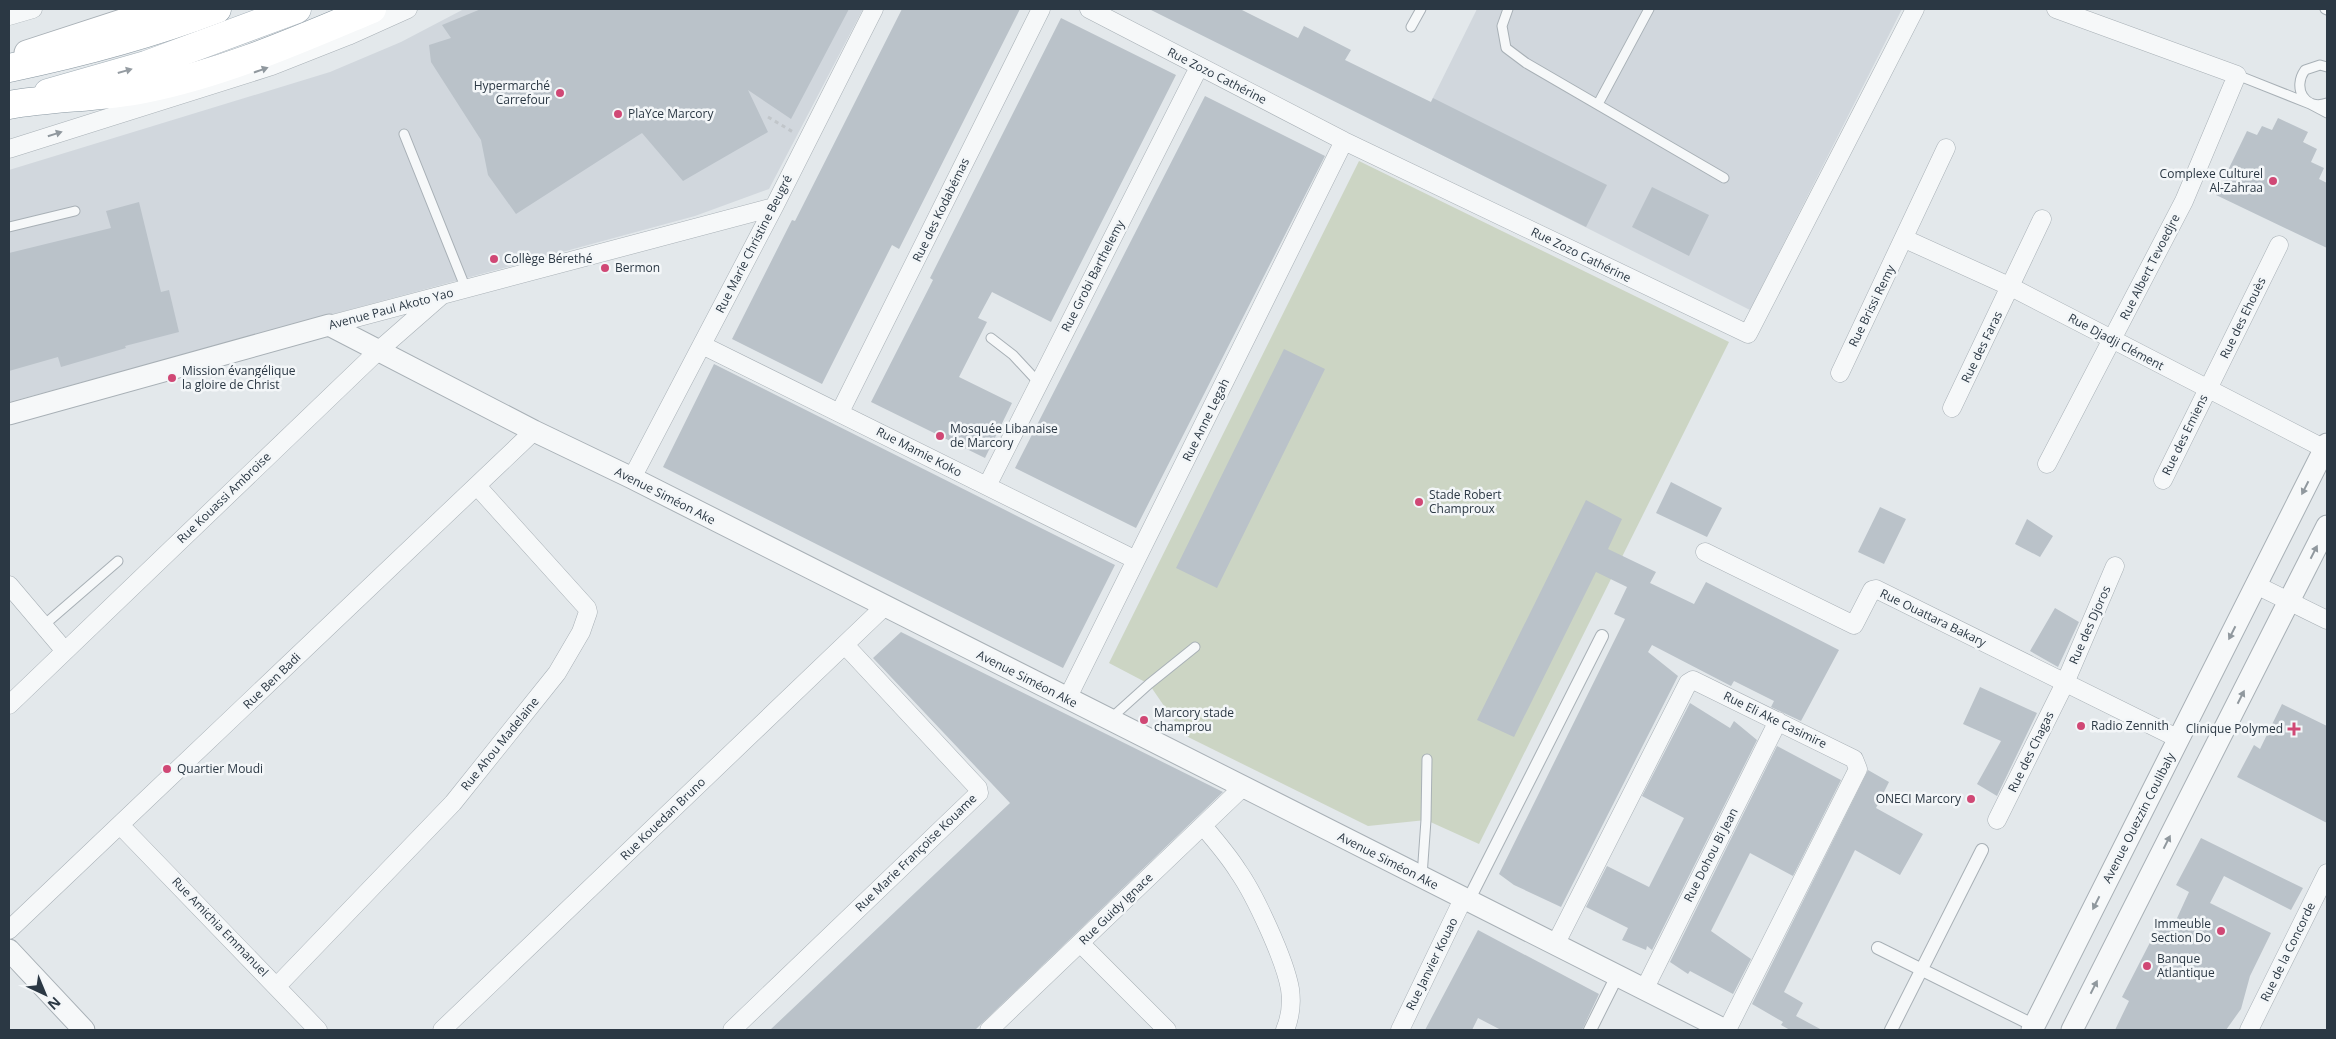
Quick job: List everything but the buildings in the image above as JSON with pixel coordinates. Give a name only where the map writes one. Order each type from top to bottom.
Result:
[{"type":"main road","points":[[9,59],[119,16],[162,9]]},
{"type":"main road","points":[[9,68],[88,52],[178,24],[217,9]]},
{"type":"main road","points":[[10,104],[146,65],[297,9]]},
{"type":"main road","points":[[10,104],[143,89],[200,76],[284,46],[372,9]]},
{"type":"street","points":[[9,16],[33,9]]},
{"type":"street","points":[[9,149],[230,81],[348,36],[408,9]]},
{"type":"street","name":"Rue Marie Christine Beugré","points":[[632,478],[774,207],[874,9]]},
{"type":"street","name":"Rue des Kodabémas","points":[[840,412],[1041,9]]},
{"type":"street","name":"Rue Zozo Cathérine","points":[[1088,9],[1344,141],[1748,334],[1915,9]]},
{"type":"street","points":[[2056,9],[2237,75]]},
{"type":"street","name":"Rue Grobi Barthelemy","points":[[987,486],[1199,67]]},
{"type":"street","name":"Rue Albert Tevoedjre","points":[[2047,464],[2184,200],[2237,75]]},
{"type":"street","points":[[200,76],[230,81]]},
{"type":"street","name":"Rue Anne Legah","points":[[1067,699],[1344,141]]},
{"type":"street","name":"Rue Brissi Remy","points":[[1840,373],[1905,239],[1946,148]]},
{"type":"street","name":"Avenue Paul Akoto Yao","points":[[9,414],[329,325],[774,207]]},
{"type":"street","name":"Rue des Faras","points":[[1952,408],[2011,287],[2042,218]]},
{"type":"street","name":"Rue Djadji Clément","points":[[1905,239],[2011,287],[2207,390],[2326,447]]},
{"type":"street","name":"Rue des Ehouès","points":[[2207,390],[2279,245]]},
{"type":"street","name":"Rue Kouassi Ambroise","points":[[9,705],[378,351],[442,295]]},
{"type":"street","name":"Avenue Siméon Ake","points":[[329,325],[534,431],[632,478],[1421,878],[1726,1030]]},
{"type":"street","name":"Rue Mamie Koko","points":[[702,345],[1136,560]]},
{"type":"street","name":"Rue des Emiens","points":[[2163,480],[2207,390]]},
{"type":"street","name":"Rue Ben Badi","points":[[9,930],[534,431]]},
{"type":"street","name":"Avenue Ouezzin Coulibaly","points":[[2034,1028],[2326,447]]},
{"type":"street","name":"Rue Ahou Madelaine","points":[[277,986],[454,803],[557,673],[581,632],[588,612],[586,608],[476,486]]},
{"type":"street","points":[[2072,1030],[2327,526]]},
{"type":"street","name":"Rue Ouattara Bakary","points":[[1705,552],[1854,625],[1872,590],[1876,589],[2179,739]]},
{"type":"street","name":"Rue des Djoros","points":[[2065,683],[2116,566]]},
{"type":"street","points":[[9,585],[65,651]]},
{"type":"street","points":[[2256,585],[2327,620]]},
{"type":"street","name":"Rue Kouedan Bruno","points":[[442,1030],[884,607]]},
{"type":"street","points":[[1466,900],[1602,636]]},
{"type":"street","name":"Rue Marie Françoise Kouame","points":[[732,1030],[979,793],[978,788],[846,645]]},
{"type":"street","name":"Rue Eli Ake Casimire","points":[[1555,944],[1688,683],[1693,680],[1854,759],[1858,769],[1726,1030]]},
{"type":"street","name":"Rue des Chagas","points":[[1996,820],[2065,683]]},
{"type":"street","name":"Rue Dohou Bi Jean","points":[[1644,990],[1778,721]]},
{"type":"street","name":"Rue Guidy Ignace","points":[[989,1030],[1243,787]]},
{"type":"street","name":"Rue Amichia Emmanuel","points":[[120,825],[318,1030]]},
{"type":"street","points":[[1203,826],[1238,870],[1251,892],[1279,957],[1290,990],[1290,1018],[1285,1030]]},
{"type":"street","points":[[1892,1030],[1982,850]]},
{"type":"street","name":"Rue de la Concorde","points":[[2249,1030],[2327,873]]},
{"type":"street","name":"Rue Janvier Kouao","points":[[1400,1030],[1466,900]]},
{"type":"street","points":[[1080,943],[1167,1030]]},
{"type":"street","points":[[1878,948],[2034,1028]]},
{"type":"street","points":[[9,950],[84,1030]]},
{"type":"street","points":[[1590,1030],[1617,976]]},
{"type":"lane","points":[[1411,27],[1421,9]]},
{"type":"lane","points":[[1508,9],[1502,26],[1506,48],[1526,63],[1724,178]]},
{"type":"lane","points":[[1598,104],[1649,9]]},
{"type":"lane","points":[[2327,67],[2312,66],[2301,77],[2300,92],[2310,104],[2327,103]]},
{"type":"lane","points":[[2237,75],[2310,104],[2327,113]]},
{"type":"lane","points":[[404,134],[466,289]]},
{"type":"lane","points":[[9,227],[74,211]]},
{"type":"lane","points":[[991,338],[1013,355],[1039,383]]},
{"type":"lane","points":[[44,625],[118,561]]},
{"type":"lane","points":[[1109,720],[1149,684],[1195,647]]},
{"type":"lane","points":[[1421,878],[1426,820],[1427,759]]},
{"type":"path","points":[[768,118],[808,140]]},
{"type":"shaded area","points":[[464,9],[863,9],[769,189],[695,216],[9,402],[9,170],[330,72],[401,42]]},
{"type":"shaded area","points":[[1477,9],[1902,9],[1750,310],[1412,140]]},
{"type":"green space","name":"Stade Robert Champroux","points":[[1359,161],[1729,342],[1479,844],[1426,820],[1368,826],[1184,735],[1149,684],[1109,663]]},
{"type":"place","name":"Hypermarché Carrefour","points":[[560,93]]},
{"type":"place","name":"PlaYce Marcory","points":[[618,114]]},
{"type":"place","name":"Complexe Culturel Al-Zahraa","points":[[2273,181]]},
{"type":"place","name":"Collège Bérethé","points":[[494,259]]},
{"type":"place","name":"Bermon","points":[[605,268]]},
{"type":"place","name":"Mission évangélique la gloire de Christ","points":[[172,378]]},
{"type":"place","name":"Mosquée Libanaise de Marcory","points":[[940,436]]},
{"type":"place","name":"Stade Robert Champroux","points":[[1419,502]]},
{"type":"place","name":"Marcory stade champrou","points":[[1144,720]]},
{"type":"place","name":"Radio Zennith","points":[[2081,726]]},
{"type":"place","name":"Clinique Polymed","points":[[2294,729]]},
{"type":"place","name":"Quartier Moudi","points":[[167,769]]},
{"type":"place","name":"ONECI Marcory","points":[[1971,799]]},
{"type":"place","name":"Immeuble Section Do","points":[[2221,931]]},
{"type":"place","name":"Banque Atlantique","points":[[2147,966]]}]
